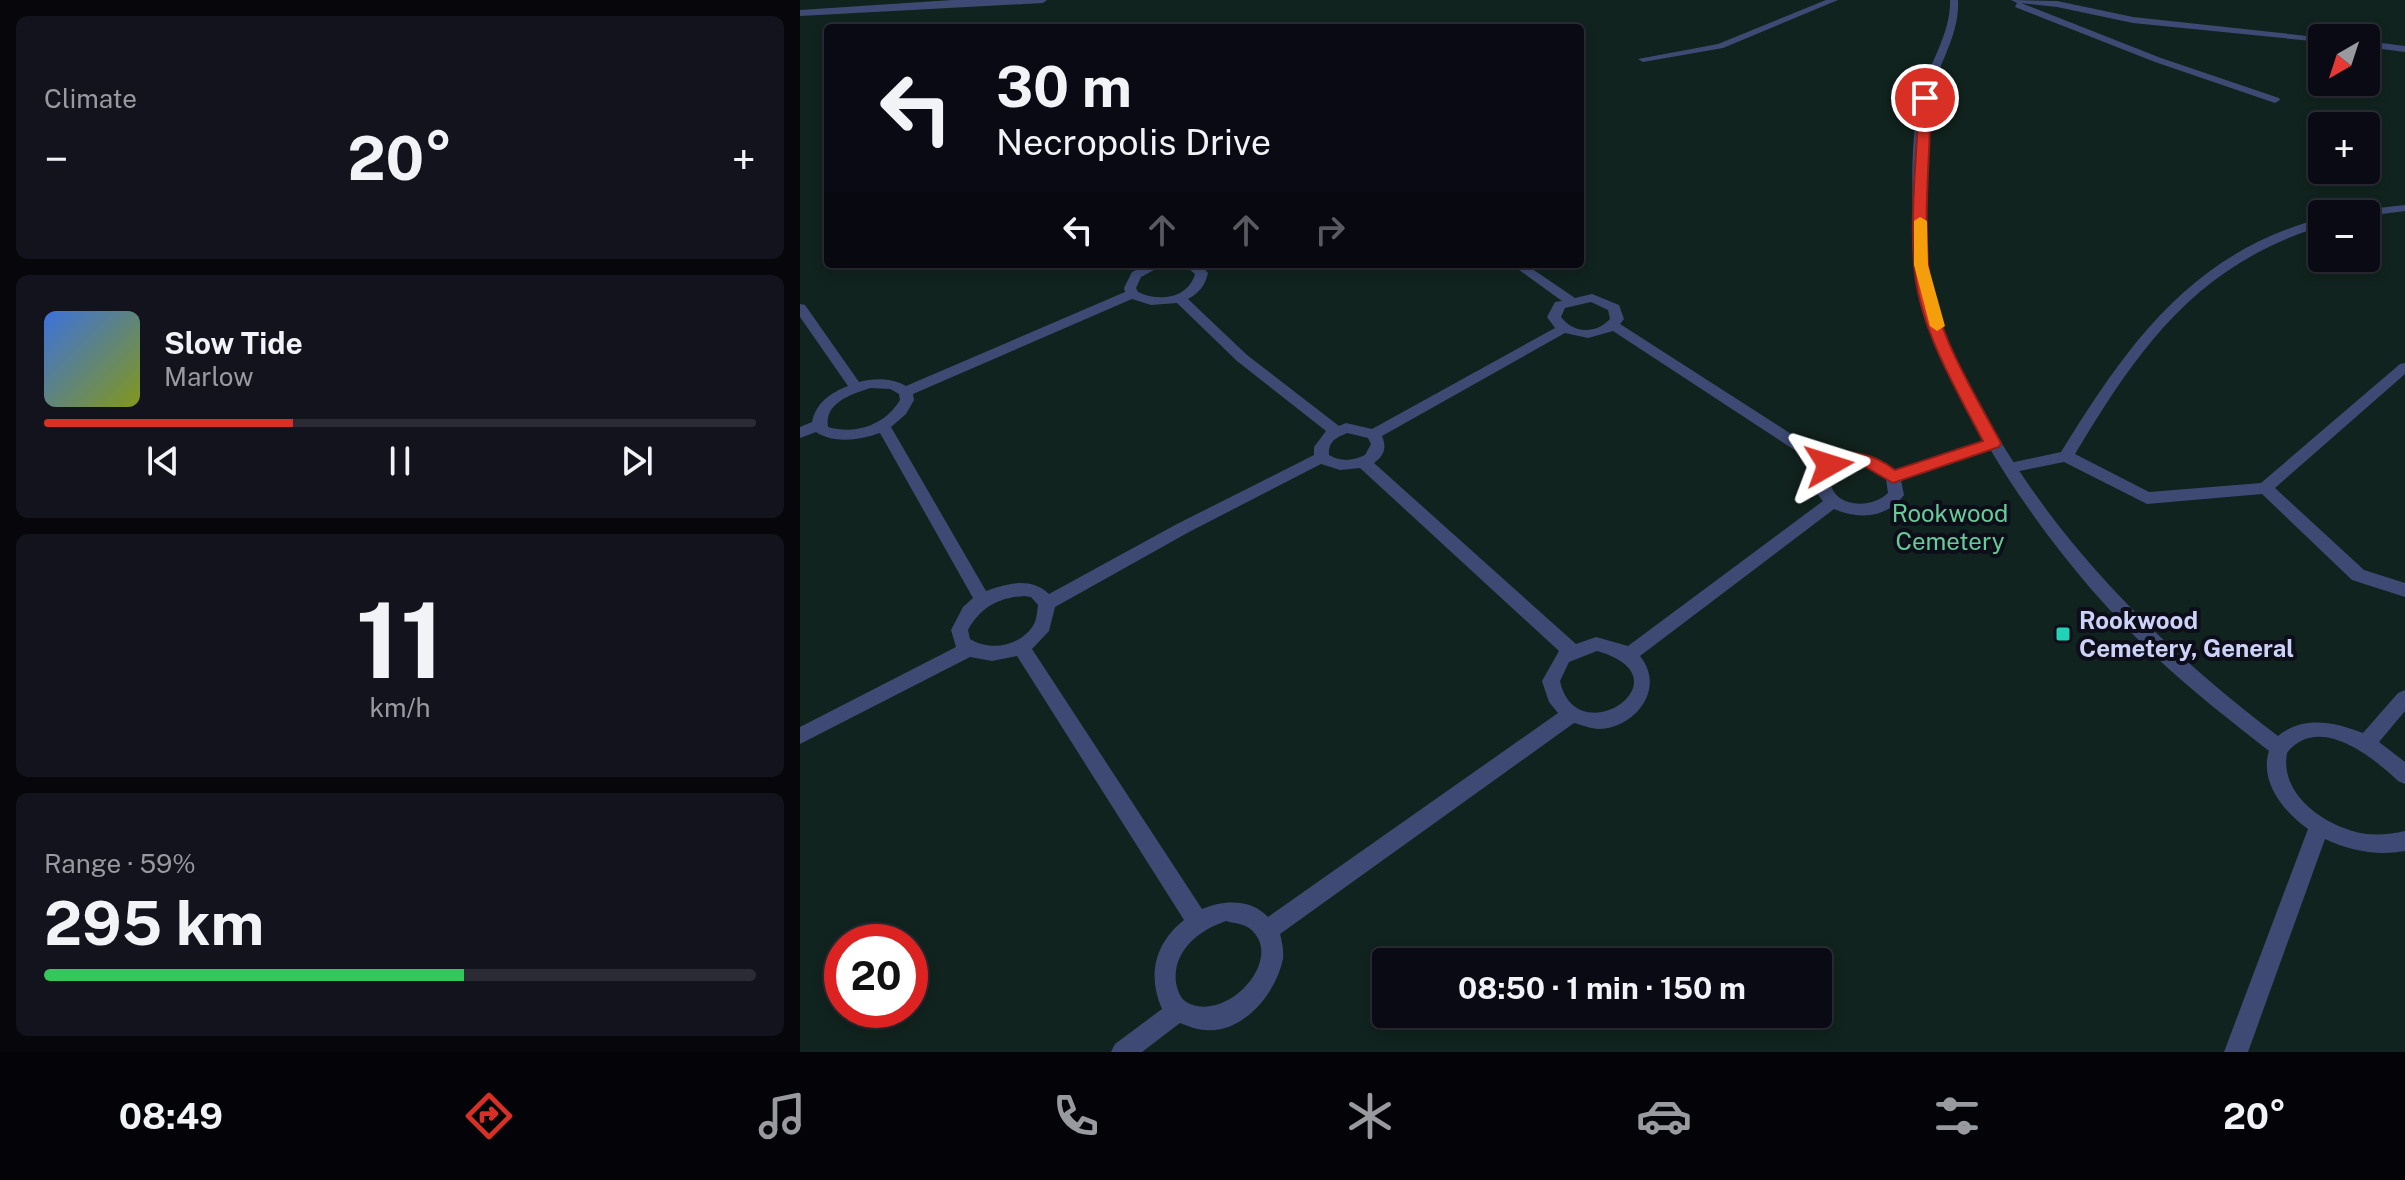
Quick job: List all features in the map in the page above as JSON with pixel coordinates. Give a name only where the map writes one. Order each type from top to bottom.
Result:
[{"type":"street","points":[[944,5],[962,0]]},
{"type":"street","points":[[800,13],[1043,0]]},
{"type":"street","points":[[1643,59],[1720,46],[1834,0]]},
{"type":"street","points":[[1954,0],[1950,27],[1925,98],[1921,265],[1930,308],[1954,368],[1993,443],[2072,553],[2143,634],[2182,671],[2279,748]]},
{"type":"street","points":[[2007,0],[2158,60],[2275,100]]},
{"type":"street","points":[[2015,0],[2057,4],[2133,20],[2308,38]]},
{"type":"street","points":[[2380,46],[2405,49]]},
{"type":"street","points":[[2380,209],[2405,208]]},
{"type":"street","points":[[2066,456],[2108,389],[2160,321],[2225,269],[2295,229],[2308,226]]},
{"type":"street","points":[[1132,294],[1131,282],[1147,268]]},
{"type":"street","points":[[905,392],[1132,294],[1156,302],[1179,298],[1198,286],[1202,279],[1199,268]]},
{"type":"street","points":[[1523,268],[1570,300]]},
{"type":"street","points":[[1179,298],[1242,358],[1336,431]]},
{"type":"street","points":[[1374,434],[1377,451],[1364,463],[1335,466],[1322,457],[1320,451],[1324,440],[1336,431],[1351,428],[1374,434],[1563,329],[1595,334],[1613,325],[1617,313],[1608,302],[1592,298],[1570,300],[1556,311],[1554,317],[1563,329]]},
{"type":"street","points":[[800,308],[856,388]]},
{"type":"street","points":[[1613,325],[1829,465]]},
{"type":"street","points":[[2010,468],[2066,456],[2147,498],[2265,488],[2405,367]]},
{"type":"street","points":[[819,425],[824,408],[856,388],[893,385],[905,392]]},
{"type":"street","points":[[819,425],[823,431],[848,436],[883,425],[903,409],[905,392]]},
{"type":"street","points":[[800,433],[819,425]]},
{"type":"street","points":[[883,425],[983,600]]},
{"type":"street","points":[[1893,477],[1993,443]]},
{"type":"street","points":[[1047,603],[1183,528],[1322,457]]},
{"type":"street","points":[[1863,459],[1875,463],[1893,477],[1896,495],[1882,508],[1858,511],[1833,502],[1821,486],[1820,478],[1829,465],[1839,460],[1863,459]]},
{"type":"street","points":[[1364,463],[1571,651]]},
{"type":"street","points":[[2265,488],[2358,575],[2405,590]]},
{"type":"street","points":[[1629,655],[1833,502]]},
{"type":"street","points":[[1010,590],[1036,592],[1047,603],[1048,618],[1041,630],[1021,647],[983,656],[967,650],[960,642],[958,631],[963,619],[983,600],[1010,590]]},
{"type":"street","points":[[1596,644],[1612,646],[1629,655],[1643,677],[1643,690],[1631,710],[1601,721],[1572,714],[1557,701],[1551,681],[1555,668],[1571,651],[1596,644]]},
{"type":"street","points":[[1021,647],[1197,921]]},
{"type":"street","points":[[800,736],[967,650]]},
{"type":"street","points":[[2366,743],[2405,698]]},
{"type":"street","points":[[1267,930],[1572,714]]},
{"type":"street","points":[[2405,775],[2366,743],[2323,730],[2289,737],[2279,748],[2276,761],[2287,794],[2319,826],[2365,845],[2386,846],[2405,841]]},
{"type":"street","points":[[2236,1052],[2319,826]]},
{"type":"street","points":[[1226,910],[1243,912],[1256,918],[1267,930],[1273,955],[1268,974],[1249,1001],[1230,1013],[1207,1018],[1188,1016],[1178,1011],[1168,998],[1164,981],[1166,959],[1175,941],[1197,921],[1226,910]]},
{"type":"street","points":[[1123,1052],[1178,1011]]},
{"type":"green space","name":"Rookwood Cemetery","points":[[800,0],[2405,0],[2405,1052],[800,1052]]},
{"type":"slow traffic","points":[[1920,221],[1921,265],[1937,326]]},
{"type":"place","name":"Rookwood Cemetery, General","points":[[2063,634]]},
{"type":"route","points":[[1829,465],[1839,460],[1863,459],[1875,463],[1893,477],[1993,443],[1954,368],[1930,308],[1921,265],[1920,185],[1925,98]]}]
